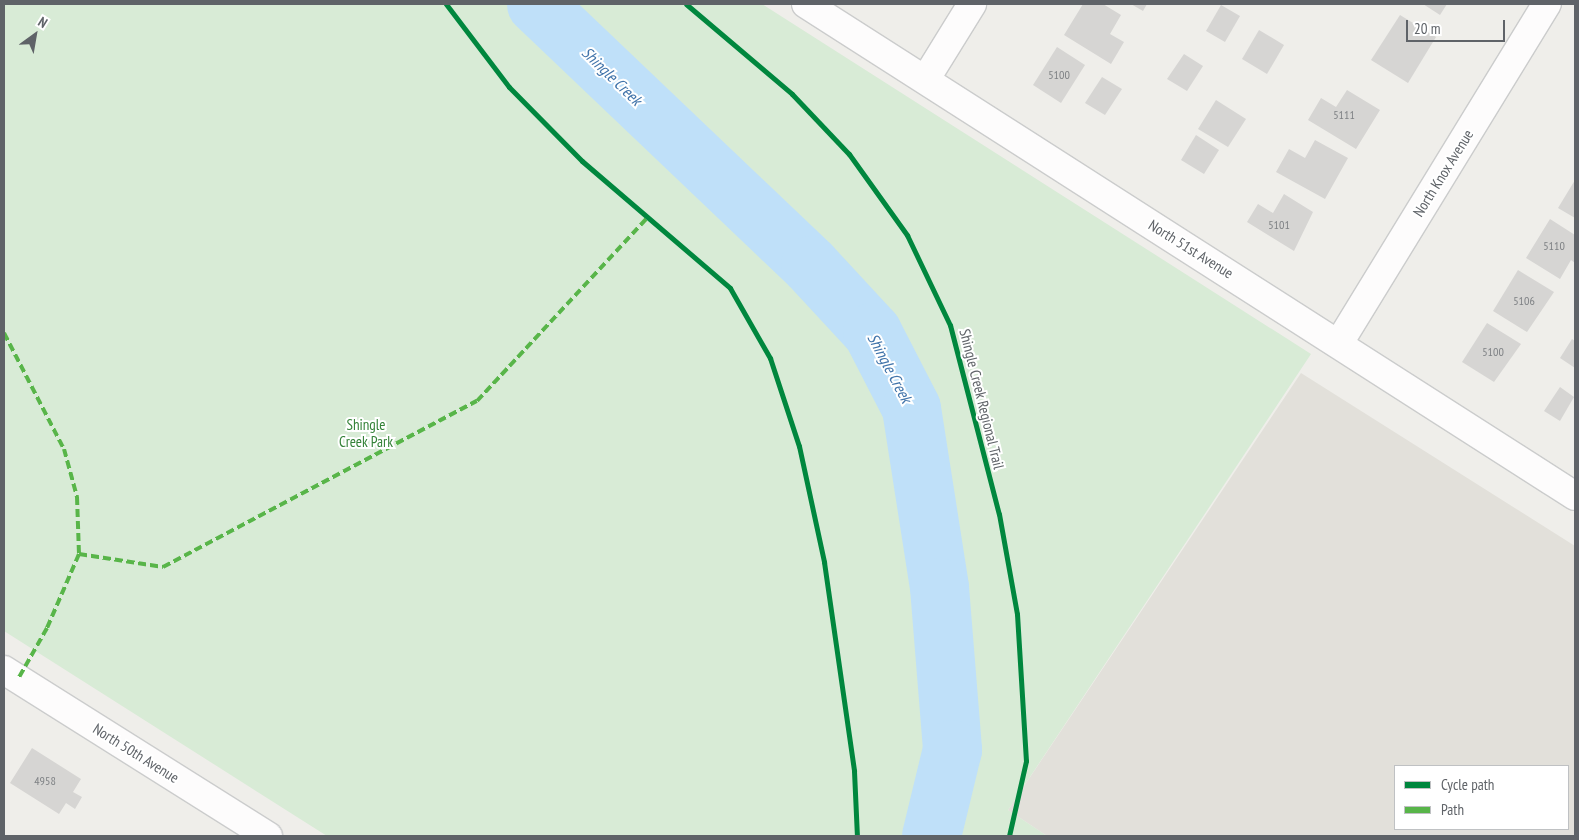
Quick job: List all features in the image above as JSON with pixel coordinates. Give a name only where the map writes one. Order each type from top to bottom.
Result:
[{"type":"street","name":"North 51st Avenue","points":[[806,4],[927,77],[1575,496]]},
{"type":"street","points":[[927,77],[972,4]]},
{"type":"street","name":"North Knox Avenue","points":[[1339,343],[1547,4]]},
{"type":"street","name":"North 50th Avenue","points":[[4,670],[268,836]]},
{"type":"shaded area","points":[[1301,373],[1575,546],[1575,836],[1047,836],[1008,810]]},
{"type":"green space","name":"Shingle Creek Park","points":[[4,4],[762,4],[1311,354],[1008,810],[1047,836],[327,836],[4,631]]},
{"type":"building","points":[[1083,4],[1103,4],[1121,15],[1110,34],[1124,42],[1111,64],[1064,35]]},
{"type":"building","points":[[1131,4],[1147,4],[1143,11]]},
{"type":"building","points":[[1423,4],[1447,4],[1440,15]]},
{"type":"building","points":[[1221,5],[1240,16],[1225,42],[1206,31]]},
{"type":"building","points":[[1400,15],[1436,37],[1408,83],[1371,60]]},
{"type":"building","points":[[1259,30],[1284,45],[1267,74],[1242,59]]},
{"type":"building","points":[[1057,47],[1085,65],[1061,103],[1033,85]]},
{"type":"building","points":[[1184,54],[1203,66],[1187,91],[1167,79]]},
{"type":"building","points":[[1102,77],[1122,89],[1105,115],[1085,103]]},
{"type":"building","points":[[1347,90],[1380,110],[1356,149],[1308,120],[1321,98],[1336,107]]},
{"type":"building","points":[[1216,100],[1246,119],[1228,147],[1198,129]]},
{"type":"building","points":[[1196,135],[1219,150],[1204,174],[1181,160]]},
{"type":"building","points":[[1315,140],[1348,158],[1325,199],[1276,172],[1289,149],[1305,158]]},
{"type":"building","points":[[1575,180],[1575,218],[1558,208]]},
{"type":"building","points":[[1284,194],[1313,212],[1294,251],[1247,222],[1258,204],[1273,213]]},
{"type":"building","points":[[1550,219],[1575,235],[1575,263],[1571,260],[1560,279],[1526,258]]},
{"type":"building","points":[[1518,270],[1554,292],[1527,332],[1493,311]]},
{"type":"building","points":[[1487,323],[1521,344],[1494,382],[1462,362]]},
{"type":"building","points":[[1572,339],[1575,341],[1575,368],[1560,358]]},
{"type":"building","points":[[1560,387],[1574,397],[1560,421],[1544,411]]},
{"type":"building","points":[[32,748],[81,779],[73,792],[82,797],[75,809],[66,803],[59,814],[10,783]]},
{"type":"waterway","name":"Shingle Creek","points":[[536,4],[810,265],[872,332],[911,408],[939,587],[952,749],[931,836]]},
{"type":"marked path","points":[[79,554],[163,567],[477,401],[647,218]]},
{"type":"marked path","points":[[4,333],[64,449],[77,497],[79,554],[47,628],[18,679]]},
{"type":"cycle path","points":[[446,4],[509,87],[582,161],[730,288],[770,358],[799,446],[824,562],[854,771],[857,836]]},
{"type":"cycle path","name":"Shingle Creek Regional Trail","points":[[686,4],[792,94],[849,154],[907,235],[950,325],[999,514],[1017,614],[1026,761],[1009,836]]}]
